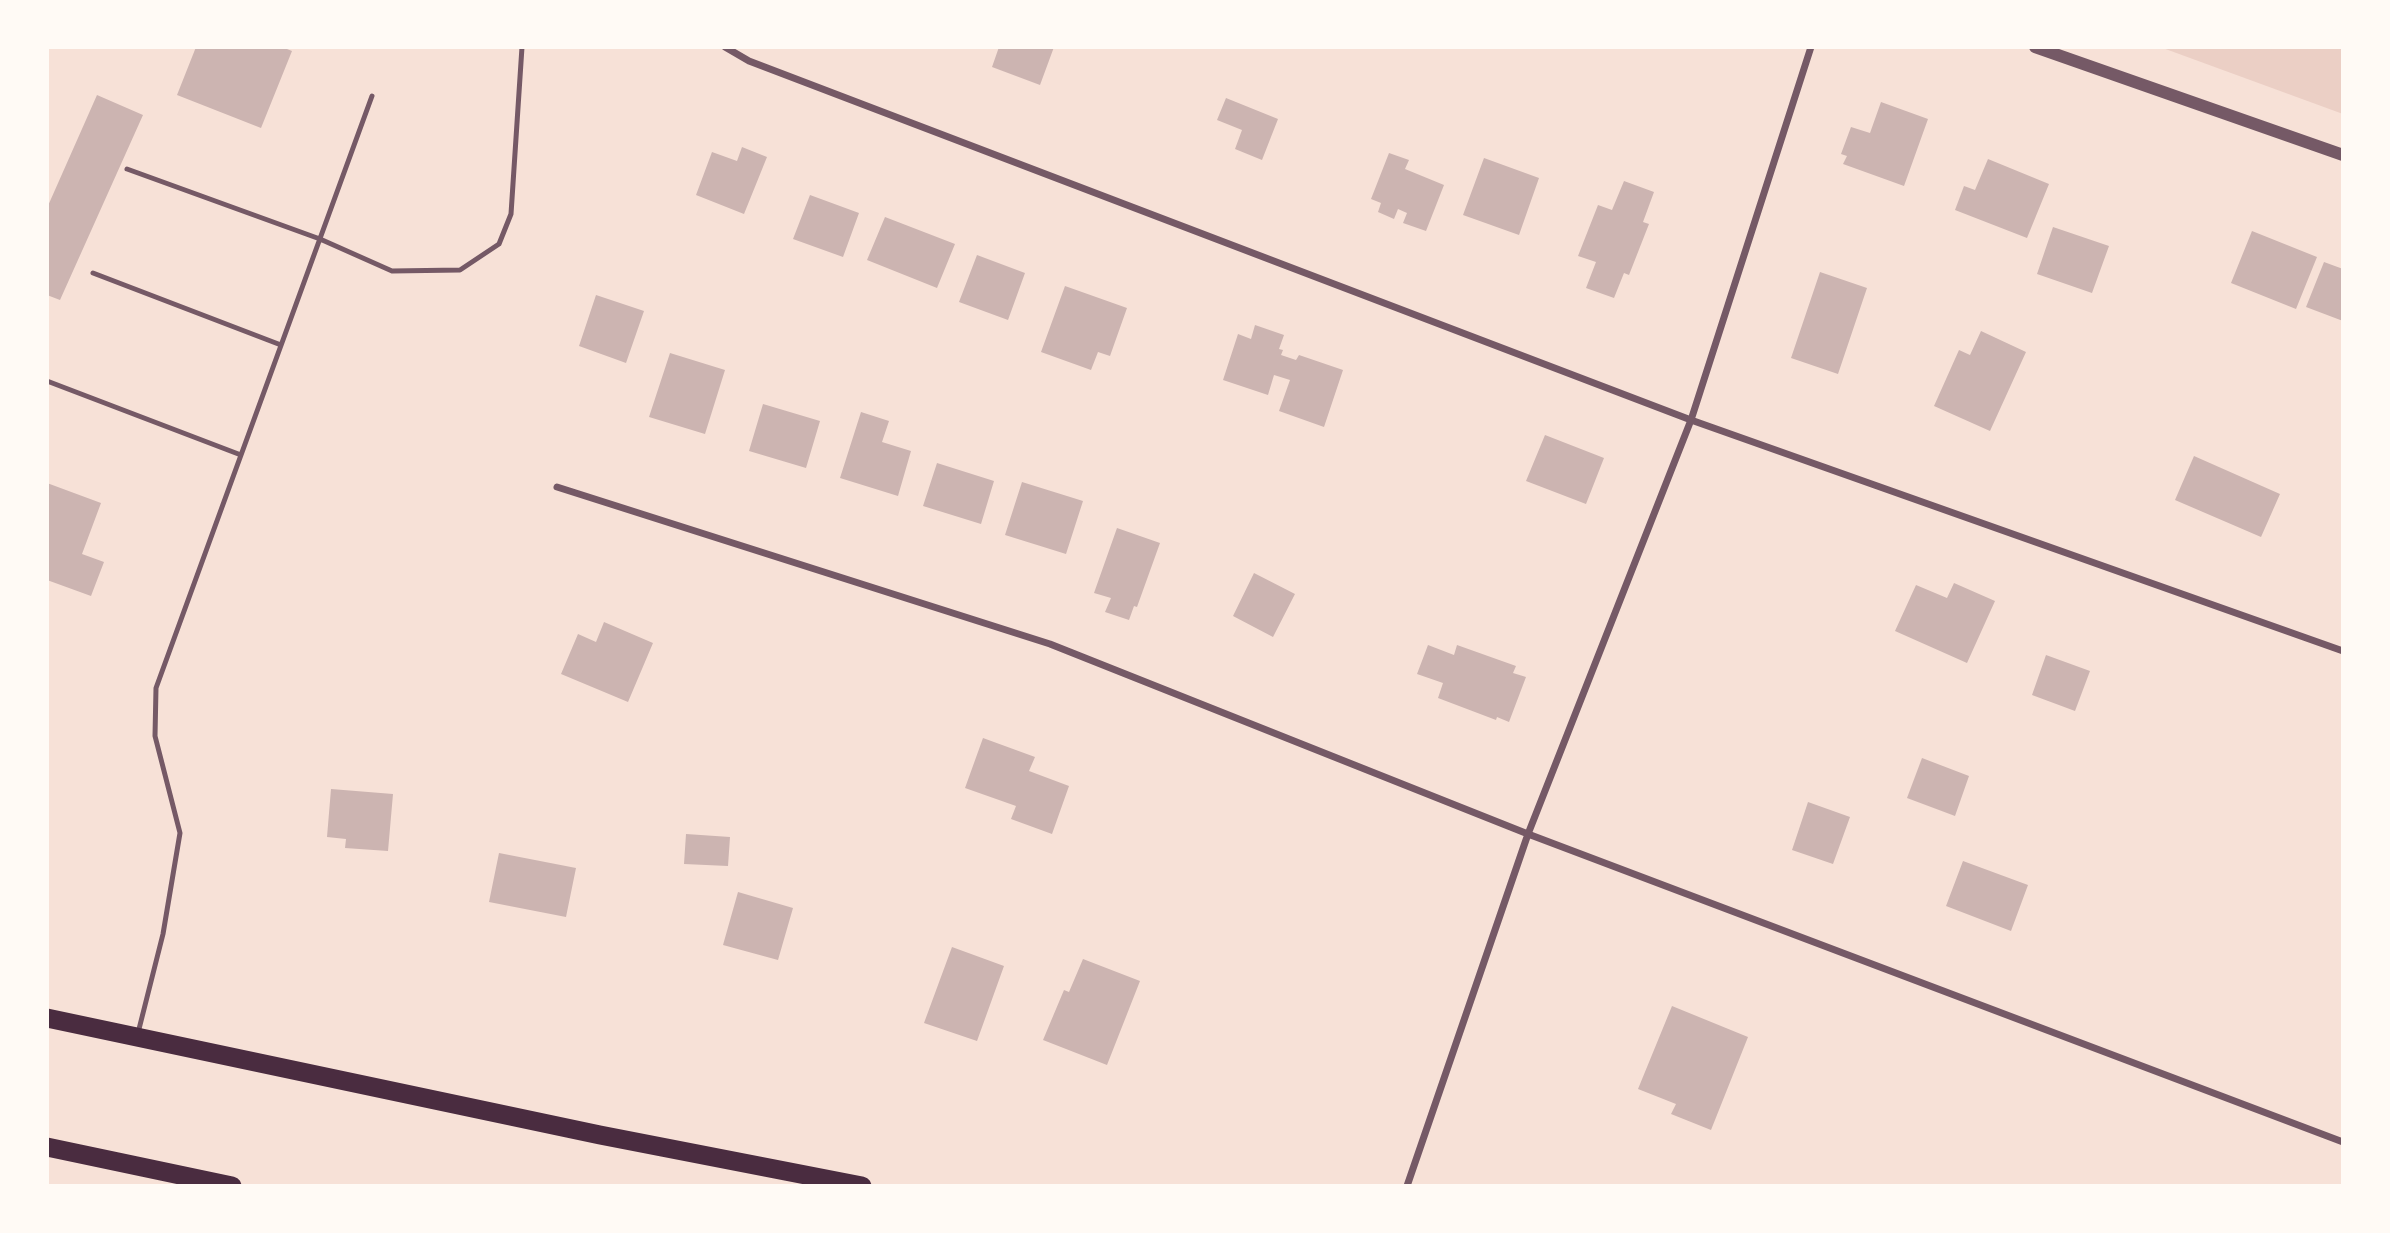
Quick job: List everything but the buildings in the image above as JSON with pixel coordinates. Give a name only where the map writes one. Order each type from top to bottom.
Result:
[{"type":"highway","points":[[47,1018],[600,1135],[862,1186]]},
{"type":"highway","points":[[47,1147],[232,1186]]},
{"type":"street","points":[[725,47],[749,61],[1691,420],[2343,651]]},
{"type":"street","points":[[1407,1186],[1528,834],[1691,420],[1811,47]]},
{"type":"street","points":[[2035,47],[2343,155]]},
{"type":"street","points":[[557,487],[1050,644],[1528,834],[2343,1142]]},
{"type":"lane","points":[[127,169],[320,239],[392,271],[460,270],[499,244],[511,214],[522,47]]},
{"type":"lane","points":[[137,1037],[163,934],[180,832],[155,736],[156,688],[373,96]]},
{"type":"lane","points":[[93,273],[281,345]]},
{"type":"lane","points":[[47,381],[240,455]]},
{"type":"shaded area","points":[[2160,47],[2343,47],[2343,114]]}]
